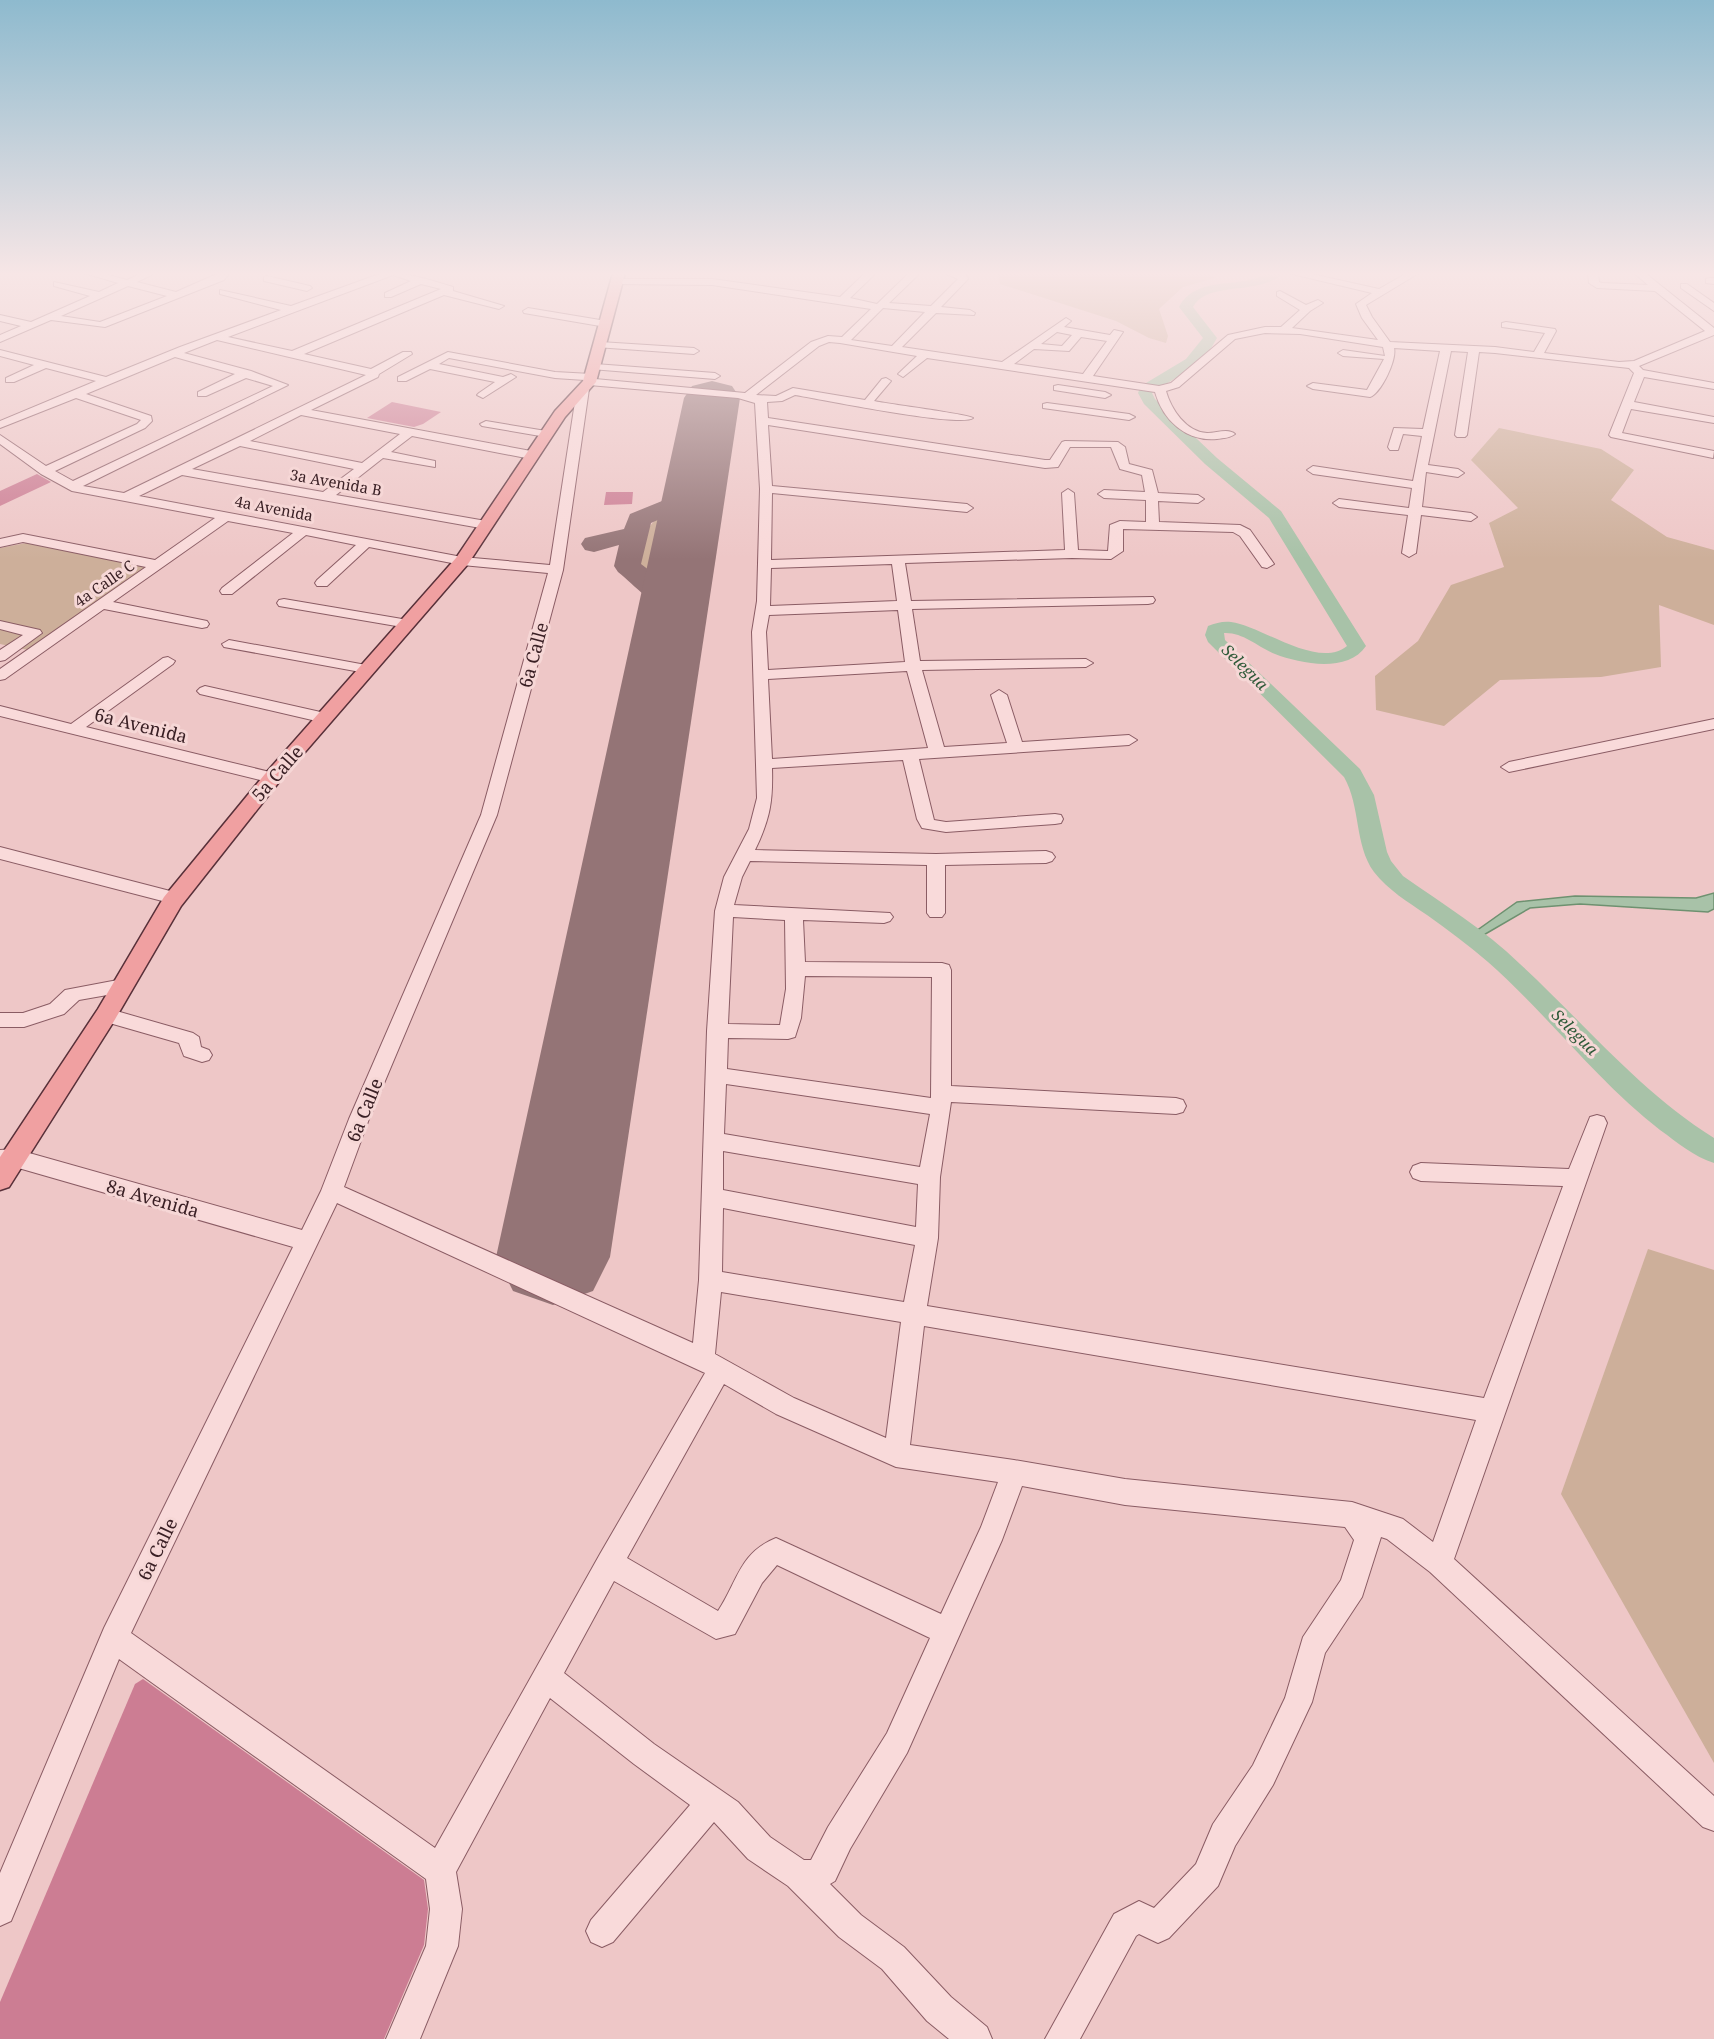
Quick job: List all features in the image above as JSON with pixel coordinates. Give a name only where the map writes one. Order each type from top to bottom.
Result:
[{"type":"main road","name":"6a Calle","points":[[589,379],[593,368]]},
{"type":"main road","name":"5a Calle","points":[[0,1179],[7,1158],[106,1015],[174,898],[272,778],[462,561],[531,455],[560,414],[589,379]]},
{"type":"street","points":[[10,380],[37,368]]},
{"type":"street","points":[[61,368],[108,381]]},
{"type":"street","points":[[72,486],[283,385],[229,368]]},
{"type":"street","points":[[351,368],[372,373],[381,368]]},
{"type":"street","points":[[402,379],[421,368]]},
{"type":"street","points":[[443,368],[506,381]]},
{"type":"street","points":[[518,368],[589,379],[755,398],[778,399],[793,391],[939,416],[967,418]]},
{"type":"street","points":[[755,398],[788,368]]},
{"type":"street","points":[[903,374],[909,368]]},
{"type":"street","points":[[1019,368],[1153,388],[1176,385],[1197,368]]},
{"type":"street","points":[[1086,378],[1093,368]]},
{"type":"street","points":[[1313,386],[1370,394],[1384,368]]},
{"type":"street","points":[[1409,553],[1421,468],[1442,368]]},
{"type":"street","points":[[1461,435],[1471,368]]},
{"type":"street","points":[[1630,368],[1714,386]]},
{"type":"street","points":[[0,425],[134,369]]},
{"type":"street","points":[[483,396],[523,369]]},
{"type":"street","points":[[1636,369],[1629,405],[1614,432],[1615,435],[1713,454]]},
{"type":"street","points":[[508,394],[537,372]]},
{"type":"street","points":[[202,394],[247,373]]},
{"type":"street","points":[[127,497],[374,375],[372,373]]},
{"type":"street","points":[[1066,375],[1045,408],[1129,417]]},
{"type":"street","points":[[589,379],[715,376]]},
{"type":"street","name":"6a Calle","points":[[0,1910],[114,1638],[332,1191],[359,1119],[489,815],[556,570],[589,379]]},
{"type":"street","points":[[870,399],[886,381]]},
{"type":"street","points":[[1058,388],[1105,395]]},
{"type":"street","points":[[1153,388],[1173,417],[1198,435],[1229,434]]},
{"type":"street","points":[[45,471],[146,422],[147,418],[76,394]]},
{"type":"street","points":[[404,2039],[442,1946],[446,1908],[440,1870],[609,1563],[711,1364],[713,1141],[724,911],[733,877],[757,829],[765,798],[759,632],[762,611],[766,489],[762,421],[755,398]]},
{"type":"street","points":[[846,399],[870,399],[935,410],[948,416]]},
{"type":"street","points":[[1629,405],[1714,420]]},
{"type":"street","points":[[301,412],[531,455]]},
{"type":"street","points":[[762,421],[1045,464],[1054,464],[1066,444],[1114,444],[1119,447],[1124,466],[1148,473],[1153,527]]},
{"type":"street","points":[[1183,425],[1201,422]]},
{"type":"street","points":[[486,424],[546,434]]},
{"type":"street","points":[[1394,447],[1398,430],[1429,433]]},
{"type":"street","points":[[325,496],[410,432]]},
{"type":"street","name":"4a Avenida","points":[[0,439],[45,471],[72,486],[462,561],[556,570]]},
{"type":"street","points":[[240,442],[364,467]]},
{"type":"street","points":[[381,454],[431,464]]},
{"type":"street","points":[[1421,468],[1458,473]]},
{"type":"street","points":[[1312,470],[1418,485]]},
{"type":"street","name":"3a Avenida B","points":[[181,471],[486,525]]},
{"type":"street","points":[[766,489],[967,508]]},
{"type":"street","points":[[1068,493],[1072,554]]},
{"type":"street","points":[[1104,494],[1198,499]]},
{"type":"street","points":[[1339,503],[1471,517]]},
{"type":"street","name":"4a Calle C","points":[[0,676],[226,516]]},
{"type":"street","points":[[764,564],[1115,554],[1117,526],[1235,528],[1245,533],[1267,564]]},
{"type":"street","points":[[12,528],[23,537]]},
{"type":"street","points":[[227,591],[303,531]]},
{"type":"street","points":[[0,543],[23,537],[158,565]]},
{"type":"street","points":[[322,583],[366,543]]},
{"type":"street","points":[[898,559],[913,666],[937,752]]},
{"type":"street","points":[[762,611],[906,605],[1148,600]]},
{"type":"street","points":[[284,603],[408,624]]},
{"type":"street","points":[[102,604],[202,624]]},
{"type":"street","points":[[0,625],[56,638]]},
{"type":"street","points":[[0,657],[34,633]]},
{"type":"street","points":[[229,644],[366,669]]},
{"type":"street","points":[[75,728],[168,661]]},
{"type":"street","points":[[762,675],[913,666],[1086,663]]},
{"type":"street","points":[[205,691],[325,718]]},
{"type":"street","points":[[999,695],[1016,747]]},
{"type":"street","name":"6a Avenida","points":[[0,711],[272,778]]},
{"type":"street","points":[[1509,767],[1714,724]]},
{"type":"street","points":[[765,764],[1129,740]]},
{"type":"street","points":[[910,754],[928,824],[946,827],[1055,819]]},
{"type":"street","points":[[0,853],[174,898]]},
{"type":"street","points":[[743,855],[936,860],[1046,857]]},
{"type":"street","points":[[936,860],[936,914]]},
{"type":"street","points":[[724,911],[884,917]]},
{"type":"street","points":[[717,1031],[788,1032],[796,969],[794,914]]},
{"type":"street","points":[[796,969],[942,970],[941,1101],[929,1177],[927,1238],[914,1314],[896,1455]]},
{"type":"street","points":[[0,1020],[24,1020],[57,1009],[72,996],[82,992],[123,986]]},
{"type":"street","points":[[106,1015],[186,1038],[192,1042],[191,1051],[202,1055]]},
{"type":"street","points":[[716,1075],[941,1101],[1176,1106]]},
{"type":"street","points":[[1439,1563],[1597,1123]]},
{"type":"street","points":[[713,1141],[929,1177]]},
{"type":"street","name":"8a Avenida","points":[[7,1158],[306,1241]]},
{"type":"street","points":[[1421,1172],[1577,1178]]},
{"type":"street","points":[[332,1191],[711,1364],[742,1379],[786,1406],[896,1455],[1014,1472],[1125,1492],[1352,1515],[1394,1528],[1439,1563],[1714,1816]]},
{"type":"street","points":[[712,1197],[927,1238]]},
{"type":"street","points":[[710,1280],[1492,1411]]},
{"type":"street","points":[[799,1875],[814,1876],[824,1870],[839,1838],[897,1743],[993,1531],[1014,1472]]},
{"type":"street","points":[[1062,2039],[1125,1925],[1139,1917],[1158,1927],[1207,1875],[1224,1835],[1263,1775],[1298,1702],[1313,1647],[1352,1587],[1363,1558],[1368,1538],[1352,1515]]},
{"type":"street","points":[[609,1563],[716,1625],[725,1624],[732,1615],[757,1565],[766,1555],[776,1551],[947,1631]]},
{"type":"street","points":[[114,1638],[440,1870]]},
{"type":"street","points":[[547,1677],[644,1754],[727,1813],[759,1848],[799,1875],[850,1926],[893,1958],[939,2009],[975,2039]]},
{"type":"street","points":[[603,1931],[712,1802]]},
{"type":"shaded area","points":[[1499,428],[1601,449],[1634,470],[1611,500],[1667,537],[1714,550],[1714,625],[1659,605],[1661,667],[1601,677],[1500,680],[1444,726],[1376,710],[1375,676],[1418,641],[1451,585],[1504,567],[1489,523],[1518,508],[1471,460]]},
{"type":"shaded area","points":[[678,510],[681,511],[665,580],[650,577],[638,567],[645,537],[658,518]]},
{"type":"shaded area","points":[[26,543],[145,567],[28,650],[0,644],[0,548]]},
{"type":"shaded area","points":[[1714,893],[1714,909],[1708,912],[1580,904],[1530,908],[1475,940],[1469,936],[1517,902],[1575,896],[1696,898]]},
{"type":"shaded area","points":[[1648,1249],[1714,1270],[1714,1763],[1561,1494]]},
{"type":"building","points":[[392,402],[441,412],[414,427],[367,418]]},
{"type":"building","points":[[37,474],[51,482],[0,506],[0,491]]},
{"type":"building","points":[[606,492],[633,492],[632,504],[604,505]]},
{"type":"building","points":[[143,1679],[424,1880],[428,1909],[424,1945],[384,2039],[0,2039],[0,2002],[135,1684]]},
{"type":"waterway","name":"Selegua","points":[[1182,368],[1146,389],[1145,393],[1149,401],[1211,461],[1275,515],[1357,646],[1352,652],[1334,657],[1300,655],[1283,650],[1250,633],[1223,627],[1215,630],[1214,635],[1217,642],[1353,774],[1363,795],[1375,852],[1380,863],[1395,881],[1498,957],[1632,1090],[1685,1134],[1714,1152]]},
{"type":"taxiway","points":[[634,539],[639,519],[694,495]]},
{"type":"taxiway","points":[[594,544],[625,536],[634,539]]},
{"type":"taxiway","points":[[634,539],[627,566],[674,603]]},
{"type":"runway","points":[[553,1257],[712,398]]}]
